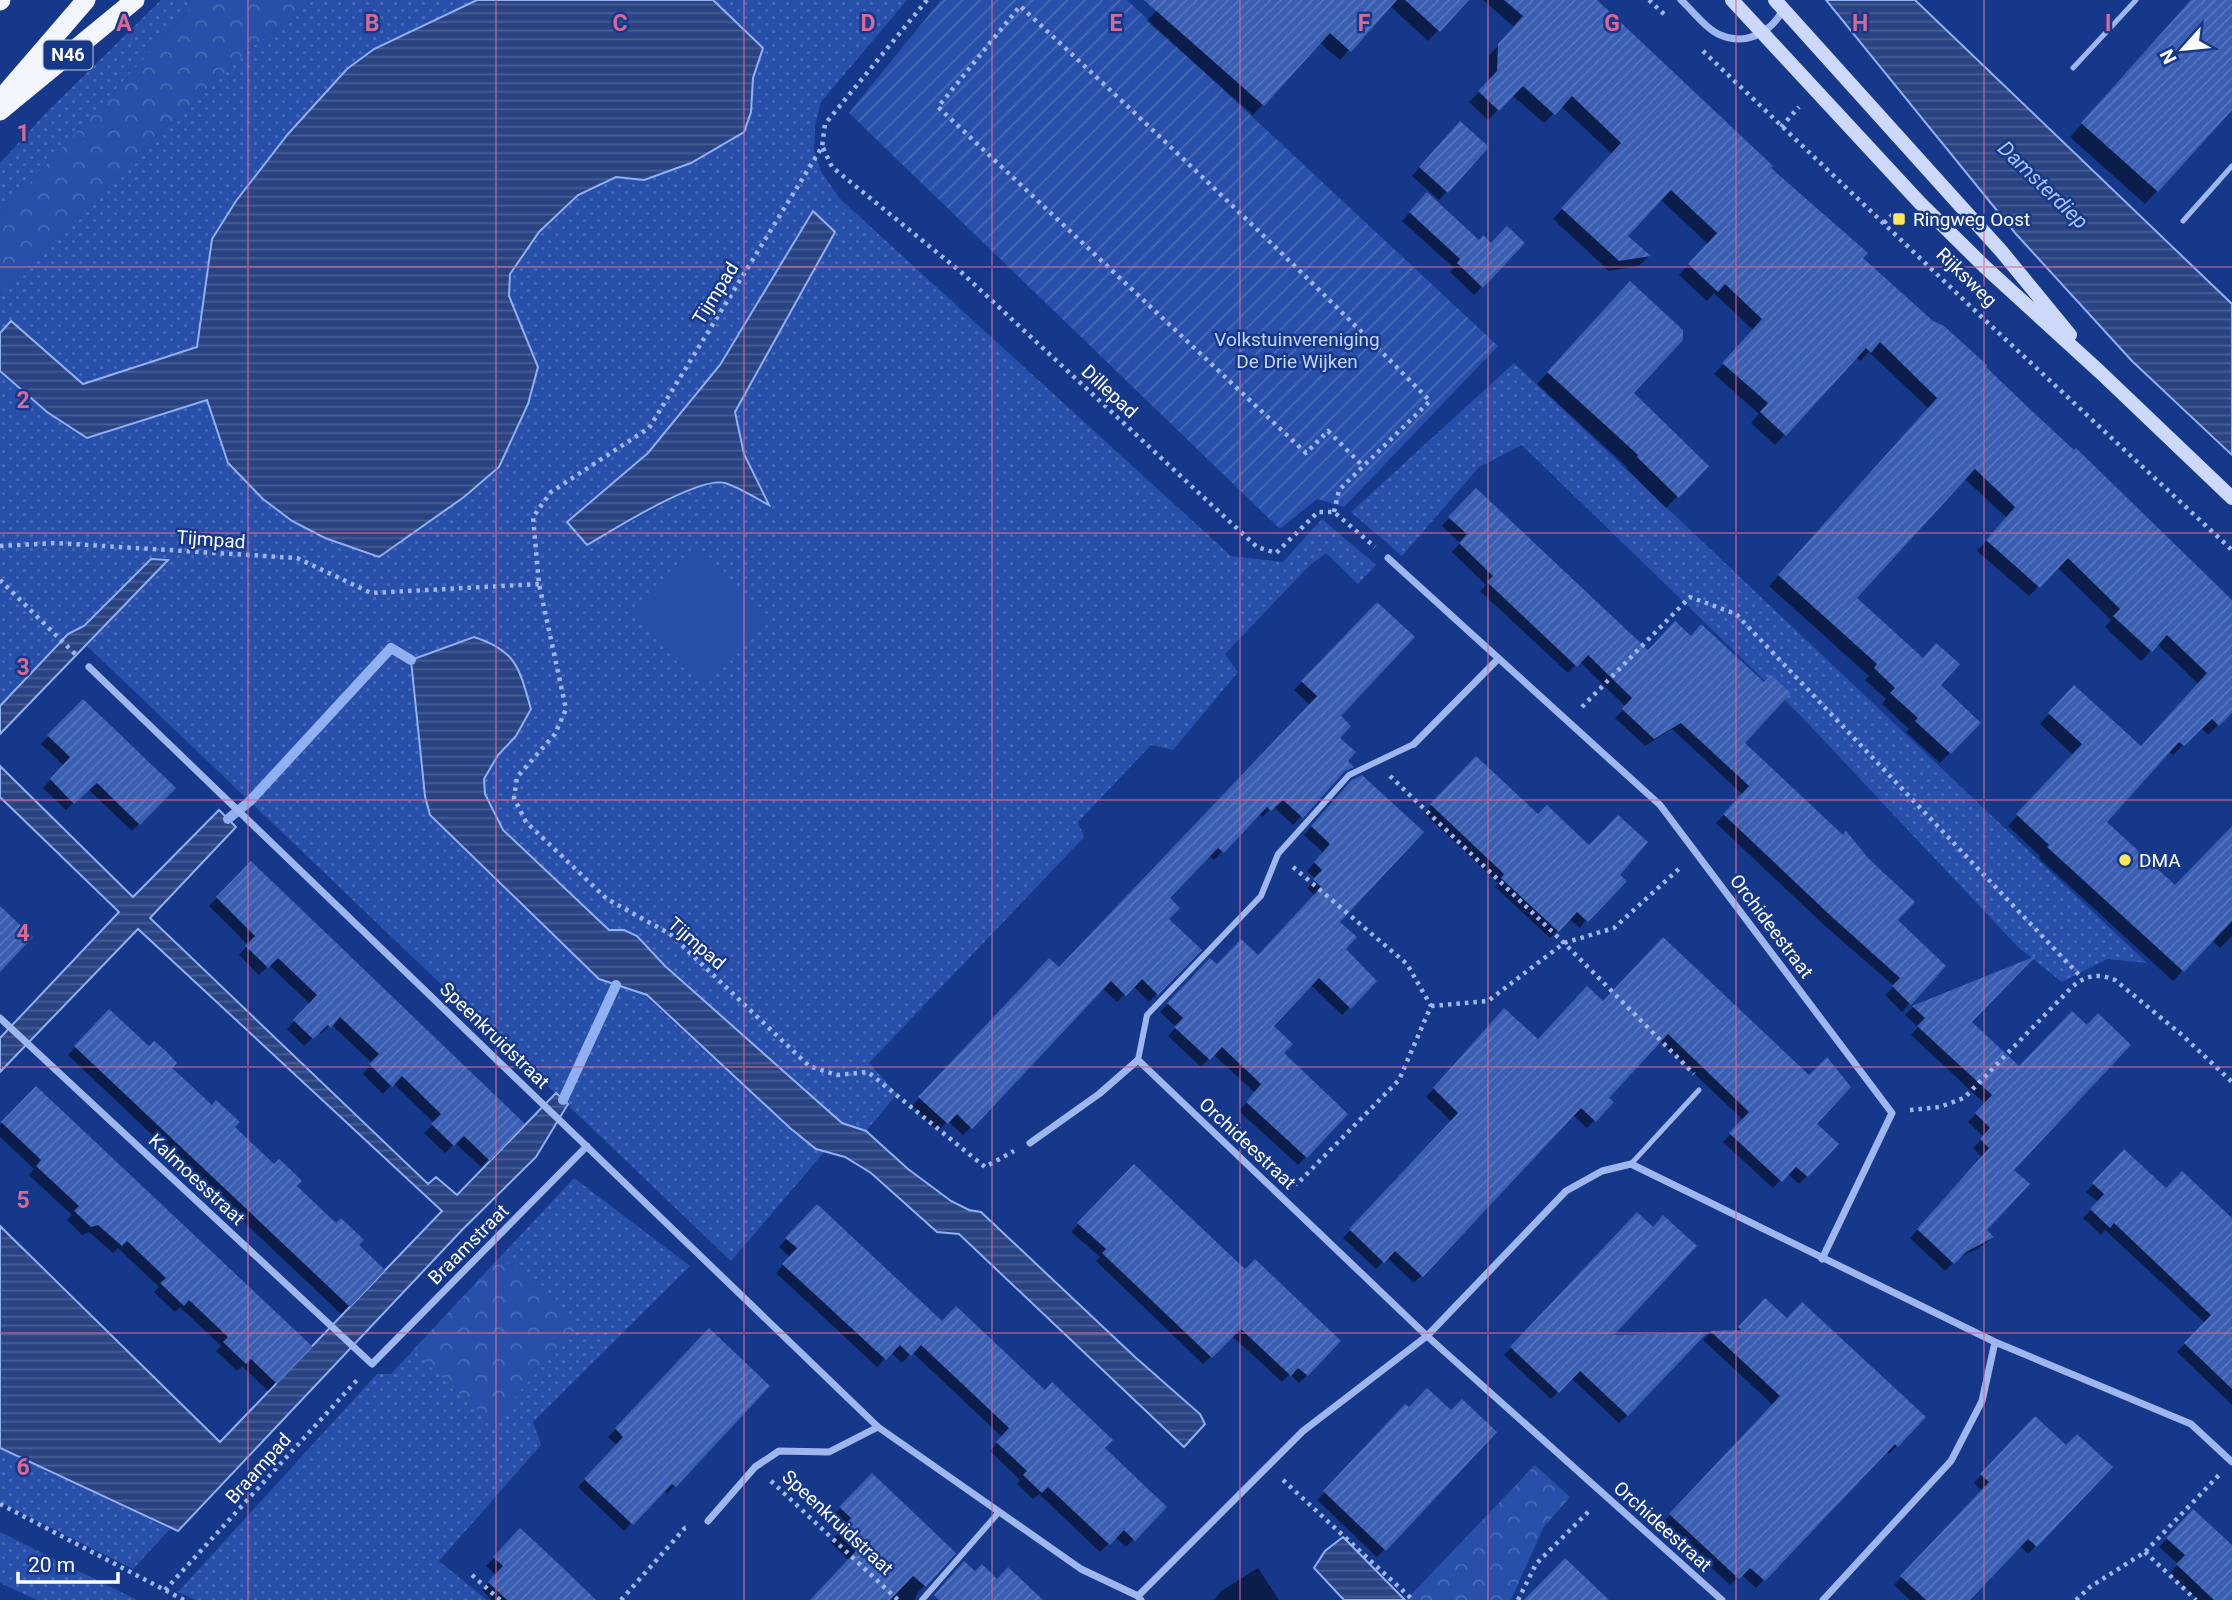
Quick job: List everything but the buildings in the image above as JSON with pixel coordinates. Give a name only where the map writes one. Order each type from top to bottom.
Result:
[{"type":"highway","name":"N46","points":[[0,100],[86,0]]},
{"type":"highway","name":"N46","points":[[0,111],[135,0]]},
{"type":"main road","name":"Rijksweg","points":[[1732,0],[1920,203],[2232,498]]},
{"type":"main road","name":"Rijksweg","points":[[1779,4],[2002,252],[2100,372]]},
{"type":"street","points":[[1681,0],[1716,33],[1742,41],[1763,33]]},
{"type":"street","name":"Rijksweg","points":[[1763,33],[1777,20],[1779,4]]},
{"type":"street","name":"Orchideestraat","points":[[1388,558],[1497,660],[1660,805],[1892,1113]]},
{"type":"street","points":[[1030,1143],[1099,1094],[1138,1060],[1147,1015],[1261,895],[1278,854],[1349,775],[1377,764],[1414,744],[1497,660]]},
{"type":"street","name":"Speenkruidstraat","points":[[89,667],[878,1427],[1081,1569],[1139,1598]]},
{"type":"street","name":"Kalmoesstraat","points":[[0,1018],[372,1364]]},
{"type":"street","name":"Orchideestraat","points":[[1138,1060],[1427,1336],[1722,1600]]},
{"type":"street","points":[[1822,1259],[1892,1113]]},
{"type":"street","name":"Braamstraat","points":[[372,1364],[587,1146]]},
{"type":"street","points":[[1139,1598],[1303,1431],[1427,1336],[1566,1191],[1602,1171],[1631,1164],[1995,1342],[2191,1424],[2232,1462]]},
{"type":"street","points":[[1823,1600],[1951,1461],[1982,1401],[1995,1342]]},
{"type":"street","name":"Speenkruidstraat","points":[[708,1521],[755,1467],[779,1451],[829,1452],[878,1427]]},
{"type":"street","points":[[922,1600],[999,1512]]},
{"type":"lane","points":[[2073,68],[2136,0]]},
{"type":"lane","points":[[2183,221],[2232,166]]},
{"type":"lane","points":[[1631,1164],[1699,1090]]},
{"type":"path","name":"Tijmpad","points":[[927,0],[825,124],[822,147],[649,428],[551,492],[533,517],[539,584],[566,709],[555,734],[517,777],[514,798],[526,822],[607,899],[670,934],[810,1066],[837,1075],[869,1072],[985,1167],[1030,1143]]},
{"type":"path","points":[[1649,0],[1669,19]]},
{"type":"path","points":[[1363,466],[1328,431],[1306,453],[938,107],[1020,6],[1191,164],[1430,401],[1339,490],[1334,512],[1388,558]]},
{"type":"path","name":"Rijksweg","points":[[1698,46],[1987,323],[2232,550]]},
{"type":"path","name":"Dillepad","points":[[822,147],[832,167],[961,272],[1257,547],[1276,553],[1318,512],[1334,512]]},
{"type":"path","points":[[1884,223],[1896,211]]},
{"type":"path","name":"Tijmpad","points":[[0,546],[55,543],[297,558],[371,593],[539,584]]},
{"type":"path","points":[[0,580],[89,667]]},
{"type":"path","points":[[1567,723],[1690,597],[1736,614],[2082,978]]},
{"type":"path","points":[[1377,764],[1564,943],[1695,1076],[1699,1090]]},
{"type":"path","points":[[1431,1006],[1488,1002],[1564,943],[1614,928],[1696,853]]},
{"type":"path","points":[[1278,854],[1407,964],[1431,1006]]},
{"type":"path","points":[[1892,1113],[1940,1107],[1964,1098],[2082,978],[2098,976],[2115,980],[2182,1035],[2232,1082]]},
{"type":"path","points":[[1283,1198],[1399,1080],[1431,1006]]},
{"type":"path","name":"Braampad","points":[[165,1590],[372,1364]]},
{"type":"path","points":[[2076,1600],[2090,1587],[2145,1552],[2232,1462]]},
{"type":"path","points":[[1268,1466],[1413,1600]]},
{"type":"path","name":"Speenkruidstraat","points":[[755,1467],[898,1600]]},
{"type":"path","points":[[1518,1600],[1536,1564],[1604,1495]]},
{"type":"path","points":[[0,1504],[184,1600]]},
{"type":"path","points":[[621,1600],[685,1528],[708,1521]]},
{"type":"path","points":[[2145,1552],[2196,1600]]},
{"type":"path","points":[[472,1574],[500,1600]]},
{"type":"green space","points":[[161,0],[198,0],[0,215],[0,163],[45,114]]},
{"type":"green space","points":[[198,0],[313,0],[255,45],[152,140],[0,295],[0,215]]},
{"type":"green space","points":[[313,0],[477,0],[374,49],[347,69],[288,134],[236,201],[212,239],[197,347],[83,384],[12,321],[0,333],[0,295],[152,140],[255,45]]},
{"type":"green space","points":[[713,0],[907,0],[821,102],[815,126],[814,150],[821,171],[839,198],[1231,556],[1283,562],[1322,519],[1376,565],[1358,584],[1326,553],[1309,566],[1225,654],[1238,672],[1173,750],[1151,745],[1078,822],[1084,837],[869,1063],[897,1094],[866,1131],[842,1123],[665,966],[637,936],[624,930],[609,930],[503,830],[485,794],[484,780],[498,755],[516,736],[425,796],[790,1128],[816,1149],[825,1151],[731,1261],[87,646],[167,561],[84,626],[68,634],[0,706],[0,371],[47,412],[87,438],[207,400],[229,463],[538,367],[509,296],[510,274],[539,232],[578,195],[616,177],[644,180],[691,163],[744,132],[751,112],[753,78],[763,48]],"holes":[[[835,232],[735,412],[744,454],[768,504],[723,482],[696,486],[587,545],[567,522],[648,453]]]},
{"type":"green space","name":"Volkstuinvereniging De Drie Wijken","points":[[941,0],[1127,0],[1498,346],[1344,507],[1317,499],[1280,529],[849,113]]},
{"type":"green space","points":[[1514,363],[2147,963],[2107,959],[2062,982],[2018,947],[1800,715],[1522,445],[1479,467],[1402,556],[1351,512]]},
{"type":"green space","points":[[700,549],[770,619],[704,686],[634,616]]},
{"type":"green space","points":[[574,1178],[690,1266],[533,1422],[541,1445],[439,1561],[487,1600],[196,1600],[178,1592],[377,1374],[391,1374]]},
{"type":"green space","points":[[501,1256],[576,1328],[492,1423],[413,1350]]},
{"type":"green space","points":[[0,1448],[170,1529],[133,1569],[0,1502]]},
{"type":"green space","points":[[1535,1465],[1570,1497],[1543,1528],[1511,1600],[1406,1600]]},
{"type":"green space","points":[[0,1532],[137,1600],[37,1600],[0,1583]]},
{"type":"water","points":[[477,0],[713,0],[763,48],[753,78],[751,112],[744,132],[691,163],[644,180],[616,177],[578,195],[539,232],[510,274],[509,296],[538,367],[528,404],[499,467],[464,497],[379,557],[325,538],[292,521],[263,499],[228,463],[207,400],[87,438],[47,412],[0,371],[0,333],[11,321],[83,384],[197,347],[212,239],[236,201],[288,134],[347,69],[374,49]]},
{"type":"water","name":"Damsterdiep","points":[[1826,0],[1915,0],[2232,304],[2232,455],[2132,361],[2016,234]]},
{"type":"water","points":[[813,211],[835,232],[735,412],[744,454],[769,505],[725,483],[712,483],[676,496],[587,545],[567,522],[648,453],[720,365]]},
{"type":"water","points":[[151,559],[168,560],[0,734],[0,706],[68,634],[84,626]]},
{"type":"water","points":[[474,637],[488,642],[508,655],[519,672],[531,709],[516,736],[498,755],[484,779],[485,794],[503,830],[609,930],[624,930],[637,936],[665,966],[842,1123],[866,1131],[908,1169],[951,1201],[969,1210],[981,1212],[1135,1357],[1200,1414],[1205,1424],[1184,1447],[959,1234],[937,1232],[871,1173],[845,1157],[816,1149],[647,995],[599,979],[430,815],[425,796],[411,660]]},
{"type":"water","points":[[0,766],[133,897],[219,810],[236,827],[150,918],[428,1184],[436,1177],[457,1195],[556,1093],[568,1104],[536,1157],[463,1229],[178,1531],[0,1448],[0,1226],[220,1442],[442,1211],[138,929],[0,1072],[0,1038],[119,912],[0,797]]},
{"type":"water","points":[[1343,1537],[1405,1600],[1344,1600],[1314,1568],[1325,1551]]},
{"type":"waterway","points":[[228,819],[250,801],[391,648],[411,660]]},
{"type":"waterway","points":[[563,1100],[616,985]]},
{"type":"place","name":"Ringweg Oost","points":[[1899,219]]},
{"type":"place","name":"DMA","points":[[2125,860]]}]
